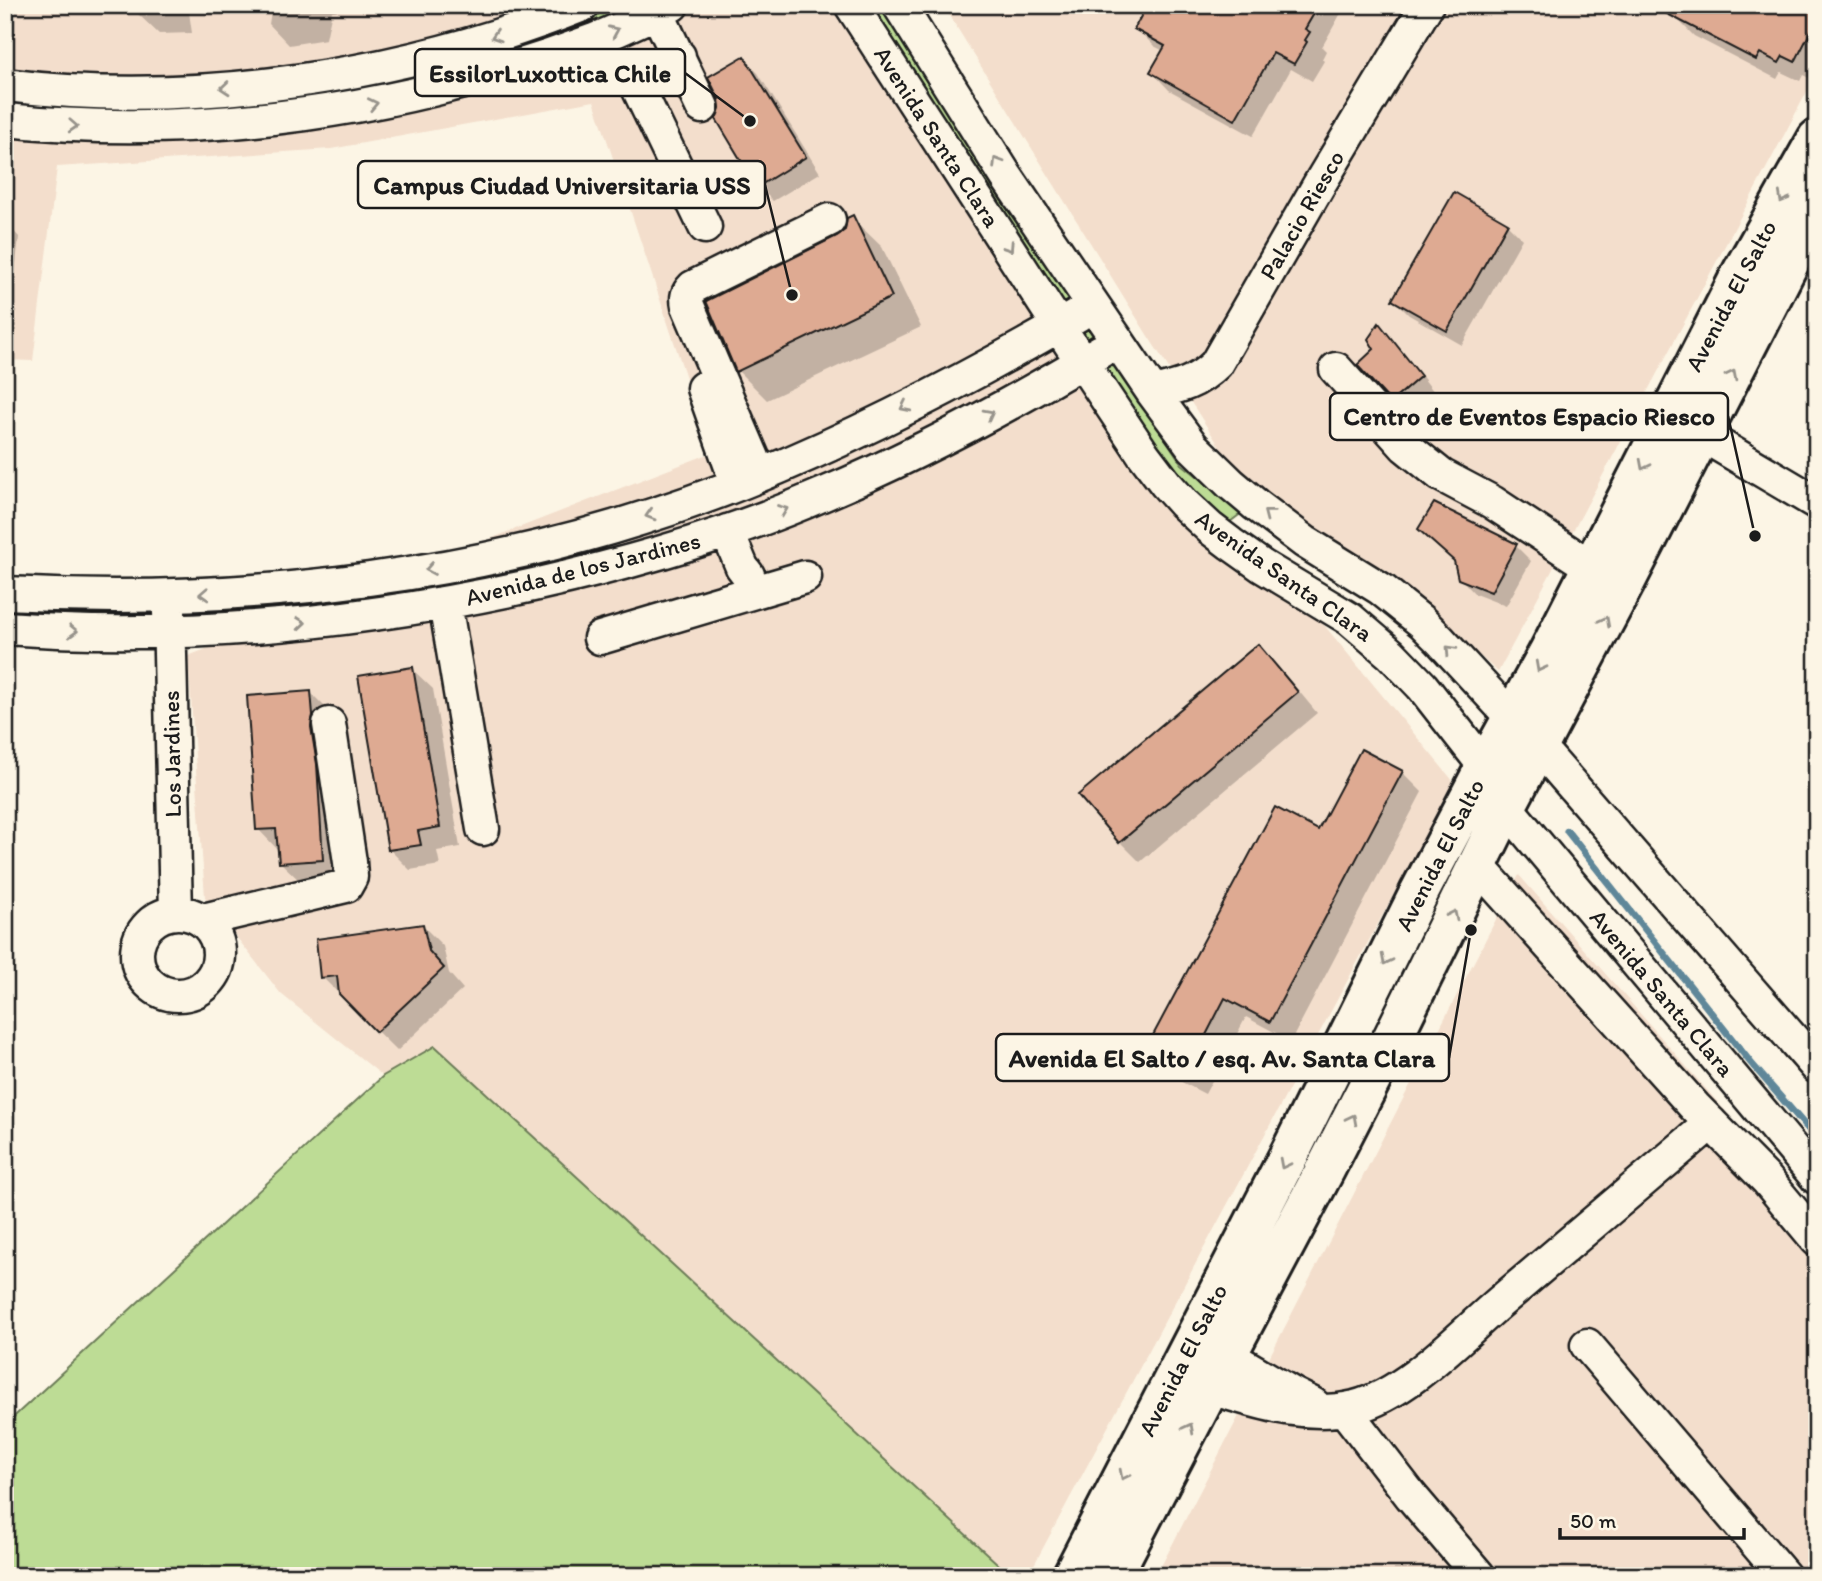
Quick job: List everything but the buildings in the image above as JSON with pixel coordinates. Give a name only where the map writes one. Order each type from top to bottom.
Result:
[{"type":"main road","name":"Avenida El Salto","points":[[1072,1576],[1291,1151],[1419,893],[1593,565],[1742,272],[1817,139]]},
{"type":"main road","name":"Avenida El Salto","points":[[1112,1576],[1332,1157],[1506,807],[1702,435],[1817,209]]},
{"type":"street","points":[[5,85],[86,91],[156,92],[209,90],[313,79],[470,44],[583,5]]},
{"type":"street","name":"Avenida Santa Clara","points":[[851,5],[1082,362],[1144,455],[1183,503],[1241,552],[1350,619],[1391,654],[1422,686],[1479,759],[1506,807],[1817,1178]]},
{"type":"street","name":"Avenida Santa Clara","points":[[899,5],[1006,176],[1153,393],[1194,447],[1231,484],[1305,542],[1381,589],[1440,640],[1538,746],[1817,1068]]},
{"type":"street","name":"Palacio Riesco","points":[[1153,393],[1194,382],[1216,364],[1427,5]]},
{"type":"street","points":[[5,120],[92,127],[148,127],[279,119],[319,113],[405,97],[497,73],[598,38],[665,9],[679,56],[702,107]]},
{"type":"street","points":[[679,56],[643,76],[638,88],[705,227]]},
{"type":"street","points":[[313,79],[319,113]]},
{"type":"street","points":[[273,84],[279,119]]},
{"type":"street","points":[[739,483],[686,299],[688,292],[693,287],[829,220]]},
{"type":"street","name":"Avenida de los Jardines","points":[[5,593],[93,597],[169,596],[315,585],[444,567],[577,536],[685,503],[739,483],[850,434],[1002,358],[1094,306]]},
{"type":"street","name":"Avenida de los Jardines","points":[[5,628],[129,633],[202,631],[315,622],[445,603],[615,566],[719,534],[823,495],[877,471],[987,416],[1117,341]]},
{"type":"street","points":[[1336,369],[1405,446],[1441,475],[1492,502],[1576,557],[1593,565]]},
{"type":"street","points":[[703,388],[739,483]]},
{"type":"street","points":[[1702,435],[1817,503]]},
{"type":"street","points":[[739,483],[718,507],[720,515],[728,523],[719,534],[725,581],[742,595]]},
{"type":"street","points":[[685,503],[699,518],[701,527],[719,534]]},
{"type":"street","points":[[600,638],[805,577]]},
{"type":"street","name":"Los Jardines","points":[[169,596],[189,916],[346,886],[351,877],[350,862],[329,724]]},
{"type":"street","points":[[445,603],[483,829]]},
{"type":"street","points":[[1477,865],[1711,1123],[1767,1180],[1817,1240]]},
{"type":"street","points":[[1218,1371],[1267,1405],[1290,1410],[1336,1409],[1377,1400],[1423,1369],[1711,1123]]},
{"type":"street","points":[[1587,1345],[1784,1576]]},
{"type":"street","points":[[1336,1409],[1479,1576]]},
{"type":"shaded area","points":[[5,5],[834,5],[1130,458],[1245,571],[1319,619],[1454,782],[1028,1576],[1011,1576],[435,1046],[383,1076],[281,994],[205,897],[188,656],[711,453],[594,101],[331,149],[57,167],[33,361],[5,360]]},
{"type":"shaded area","points":[[943,5],[1817,5],[1817,73],[1498,672],[1420,603],[1315,534],[1233,467],[1148,336]]},
{"type":"shaded area","points":[[1519,875],[1817,1216],[1817,1576],[1156,1576]]},
{"type":"green space","points":[[620,5],[645,5],[461,70],[321,99],[320,90],[536,38]]},
{"type":"green space","points":[[865,5],[880,5],[1182,464],[1243,512],[1226,525],[1190,491],[1158,450]]},
{"type":"green space","points":[[267,96],[268,106],[179,113],[5,108],[5,98]]},
{"type":"green space","points":[[435,1046],[1011,1576],[5,1576],[5,1425],[383,1076]]},
{"type":"waterway","points":[[1567,831],[1751,1063],[1817,1139]]},
{"type":"place","name":"EssilorLuxottica Chile","points":[[750,121]]},
{"type":"place","name":"Campus Ciudad Universitaria USS","points":[[792,295]]},
{"type":"place","name":"Centro de Eventos Espacio Riesco","points":[[1755,536]]},
{"type":"place","name":"Avenida El Salto / esq. Av. Santa Clara","points":[[1471,930]]}]
